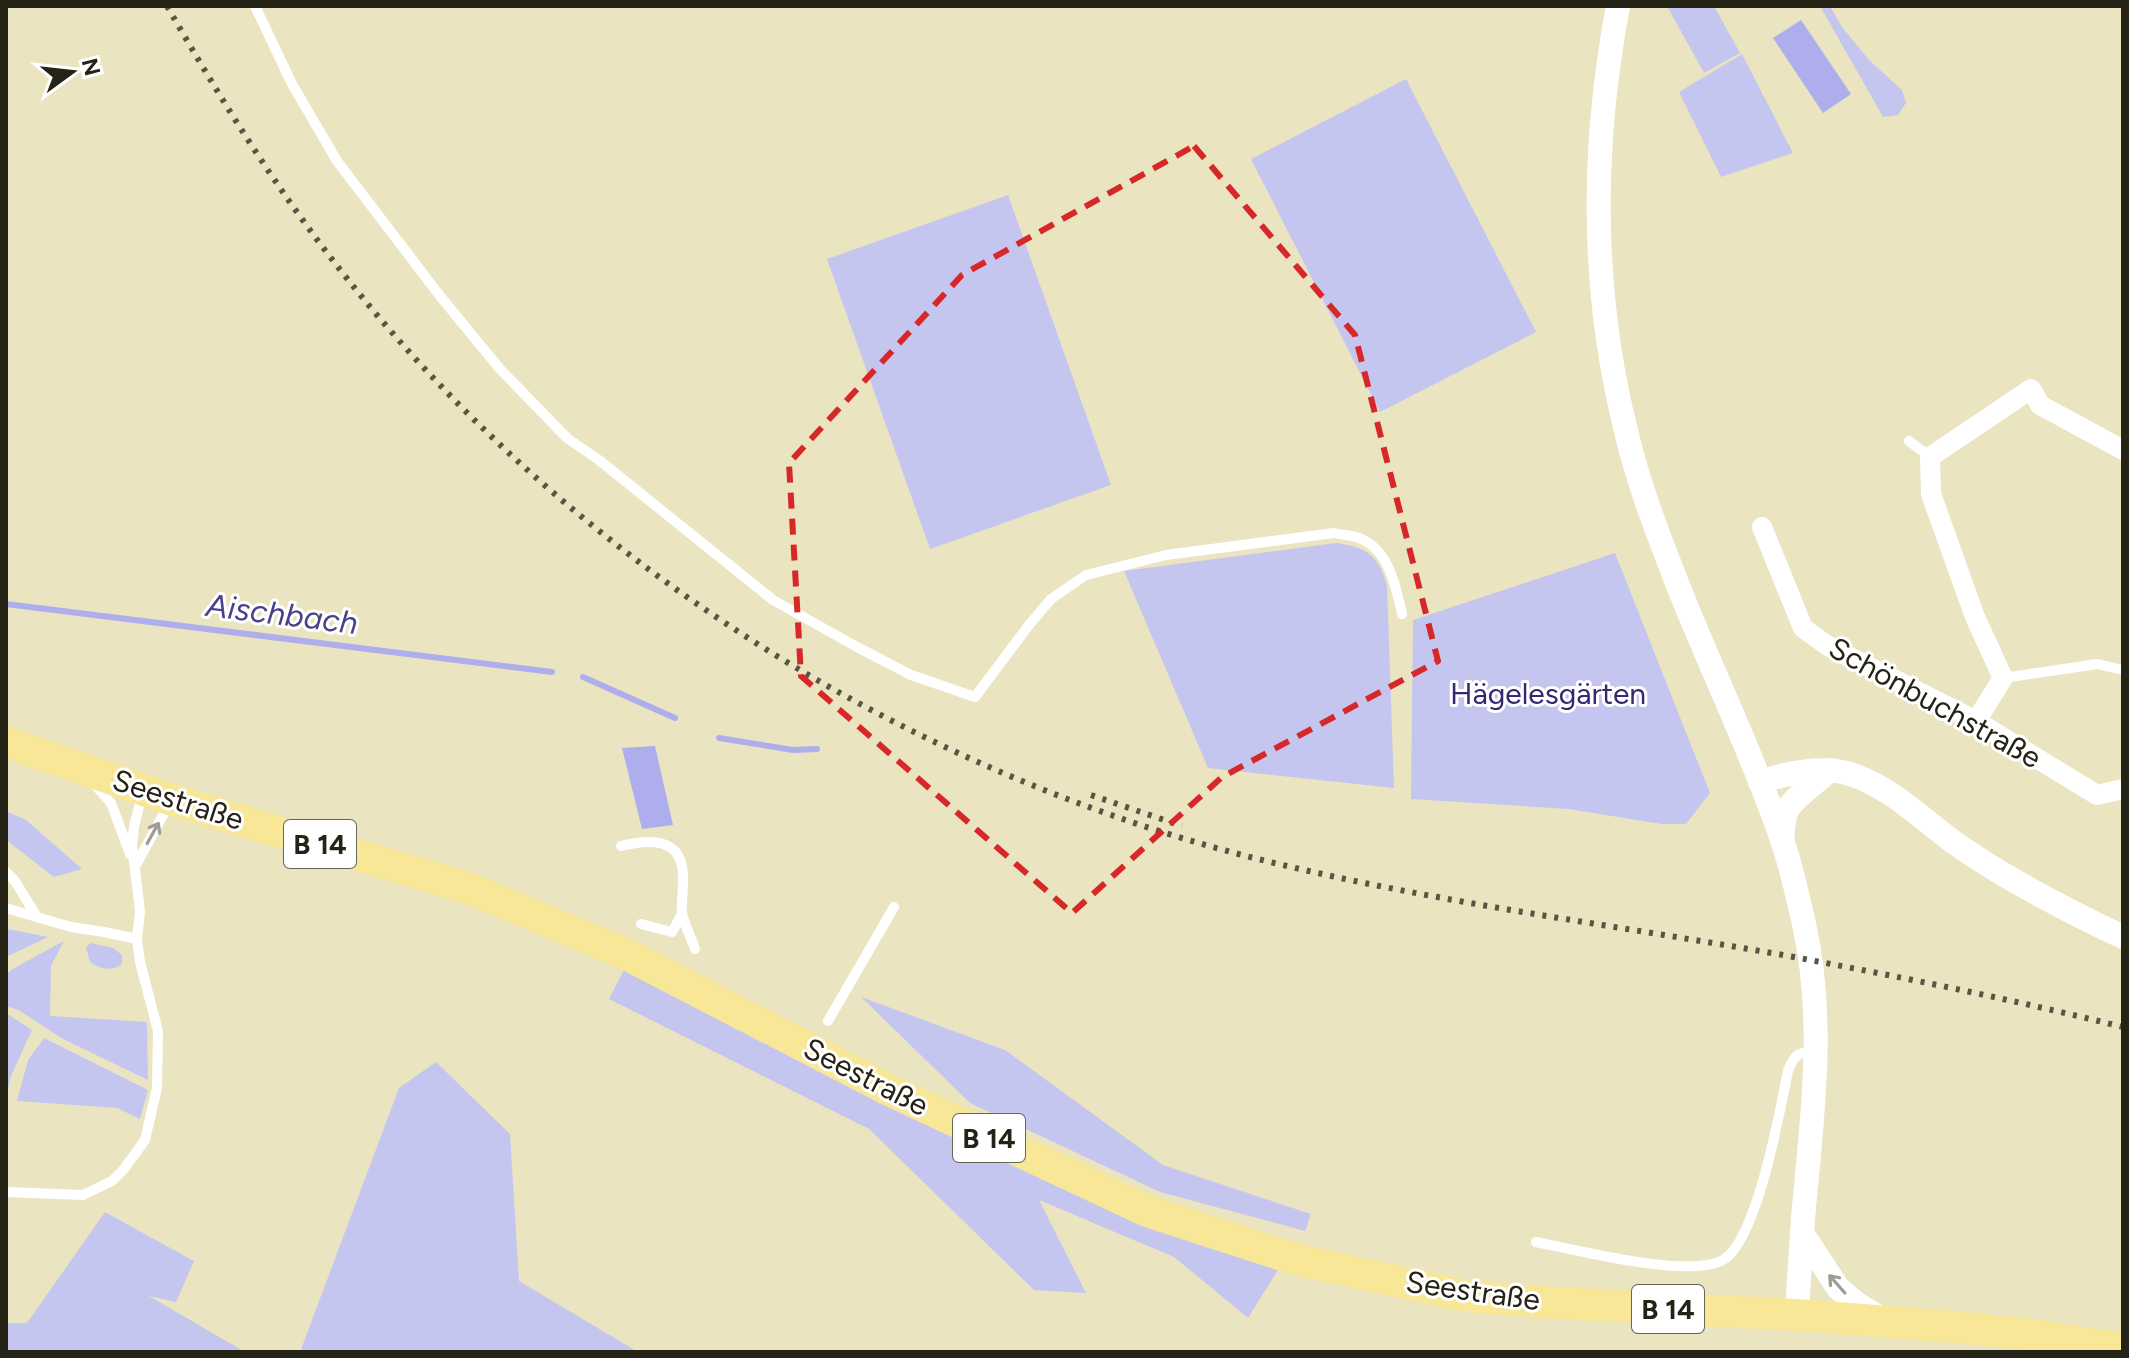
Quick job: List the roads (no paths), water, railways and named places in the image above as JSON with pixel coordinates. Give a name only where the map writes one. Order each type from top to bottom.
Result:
[{"type":"main road","name":"Seestraße","points":[[6,742],[158,794],[468,888],[624,953],[887,1089],[1147,1211],[1283,1255],[1466,1296],[1797,1315]]},
{"type":"main road","name":"B 14","points":[[1797,1315],[2026,1334],[2123,1349]]},
{"type":"street","points":[[1618,6],[1605,85],[1598,204],[1601,287],[1613,372],[1626,434],[1644,494],[1677,584],[1782,841],[1810,955],[1816,1042],[1812,1135],[1797,1315]]},
{"type":"street","points":[[1976,721],[2003,678],[1975,617],[1931,494],[1930,457],[2031,389],[2040,405],[2123,450]]},
{"type":"street","name":"Schönbuchstraße","points":[[1762,527],[1803,628],[1828,646],[1976,721],[2097,795],[2123,789]]},
{"type":"street","points":[[1760,782],[1798,772],[1830,770],[1851,774],[1892,794],[1961,847],[2049,902],[2123,937]]},
{"type":"street","points":[[1782,841],[1786,812],[1793,801],[1830,770]]},
{"type":"street","points":[[1802,1233],[1838,1288],[1886,1322]]},
{"type":"lane","points":[[255,6],[292,84],[337,161],[500,369],[567,438],[599,460],[773,600],[857,647],[911,675],[975,697],[1051,599],[1086,575],[1166,555],[1334,533],[1360,538],[1379,551],[1394,580],[1402,614]]},
{"type":"lane","points":[[1909,441],[1930,457]]},
{"type":"lane","points":[[2003,678],[2097,664],[2123,670]]},
{"type":"lane","points":[[80,767],[111,803],[135,867]]},
{"type":"lane","points":[[135,867],[158,794]]},
{"type":"lane","points":[[6,1192],[83,1195],[112,1181],[145,1140],[157,1088],[158,1031],[140,962],[137,939],[140,911],[132,845],[134,826],[158,794]]},
{"type":"lane","points":[[621,846],[640,841],[666,844],[679,855],[684,873],[682,914],[695,949]]},
{"type":"lane","points":[[6,872],[37,917]]},
{"type":"lane","points":[[828,1021],[894,907]]},
{"type":"lane","points":[[6,908],[71,927],[137,939]]},
{"type":"lane","points":[[641,924],[672,932],[682,914]]},
{"type":"lane","points":[[1536,1242],[1647,1263],[1678,1266],[1722,1261],[1735,1251],[1759,1192],[1793,1057],[1816,1042]]},
{"type":"waterway","name":"Aischbach","points":[[6,604],[552,672]]},
{"type":"waterway","points":[[583,677],[675,718]]},
{"type":"waterway","points":[[719,738],[793,750],[817,749]]},
{"type":"railway","points":[[167,6],[287,198],[331,258],[421,365],[521,464],[629,555],[745,636],[866,707],[993,769],[1124,819],[1258,859],[1388,888],[1868,971],[2123,1027]]},
{"type":"railway","points":[[1091,795],[1182,826]]},
{"type":"park label","name":"Hägelesgärten","points":[[1548,694]]}]
